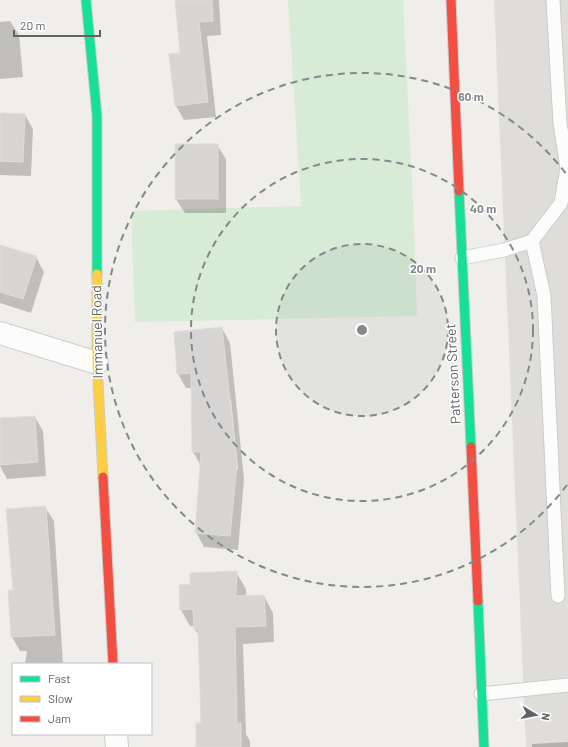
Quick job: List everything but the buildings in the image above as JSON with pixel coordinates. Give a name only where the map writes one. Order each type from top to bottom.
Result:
[{"type":"main road","name":"Immanuel Road","points":[[86,0],[97,116],[97,363],[113,663]]},
{"type":"main road","name":"Patterson Street","points":[[451,0],[484,747]]},
{"type":"street","points":[[0,333],[97,363]]},
{"type":"street","points":[[116,735],[117,747]]},
{"type":"lane","points":[[462,258],[504,250],[532,241],[564,202],[567,168],[560,123],[553,0]]},
{"type":"lane","points":[[532,241],[544,296],[558,596]]},
{"type":"lane","points":[[481,694],[568,685]]},
{"type":"shaded area","points":[[494,0],[568,0],[568,747],[526,747]]},
{"type":"green space","points":[[288,0],[403,0],[417,316],[135,322],[131,211],[301,206]]},
{"type":"traffic: fast","points":[[86,0],[97,116],[97,274]]},
{"type":"traffic: fast","points":[[459,191],[471,447]]},
{"type":"traffic: fast","points":[[478,601],[484,747]]},
{"type":"traffic: slow","points":[[97,274],[97,363],[103,477]]},
{"type":"traffic: jam","points":[[451,0],[459,191]]},
{"type":"traffic: jam","points":[[471,447],[478,601]]},
{"type":"traffic: jam","points":[[103,477],[113,663]]}]
